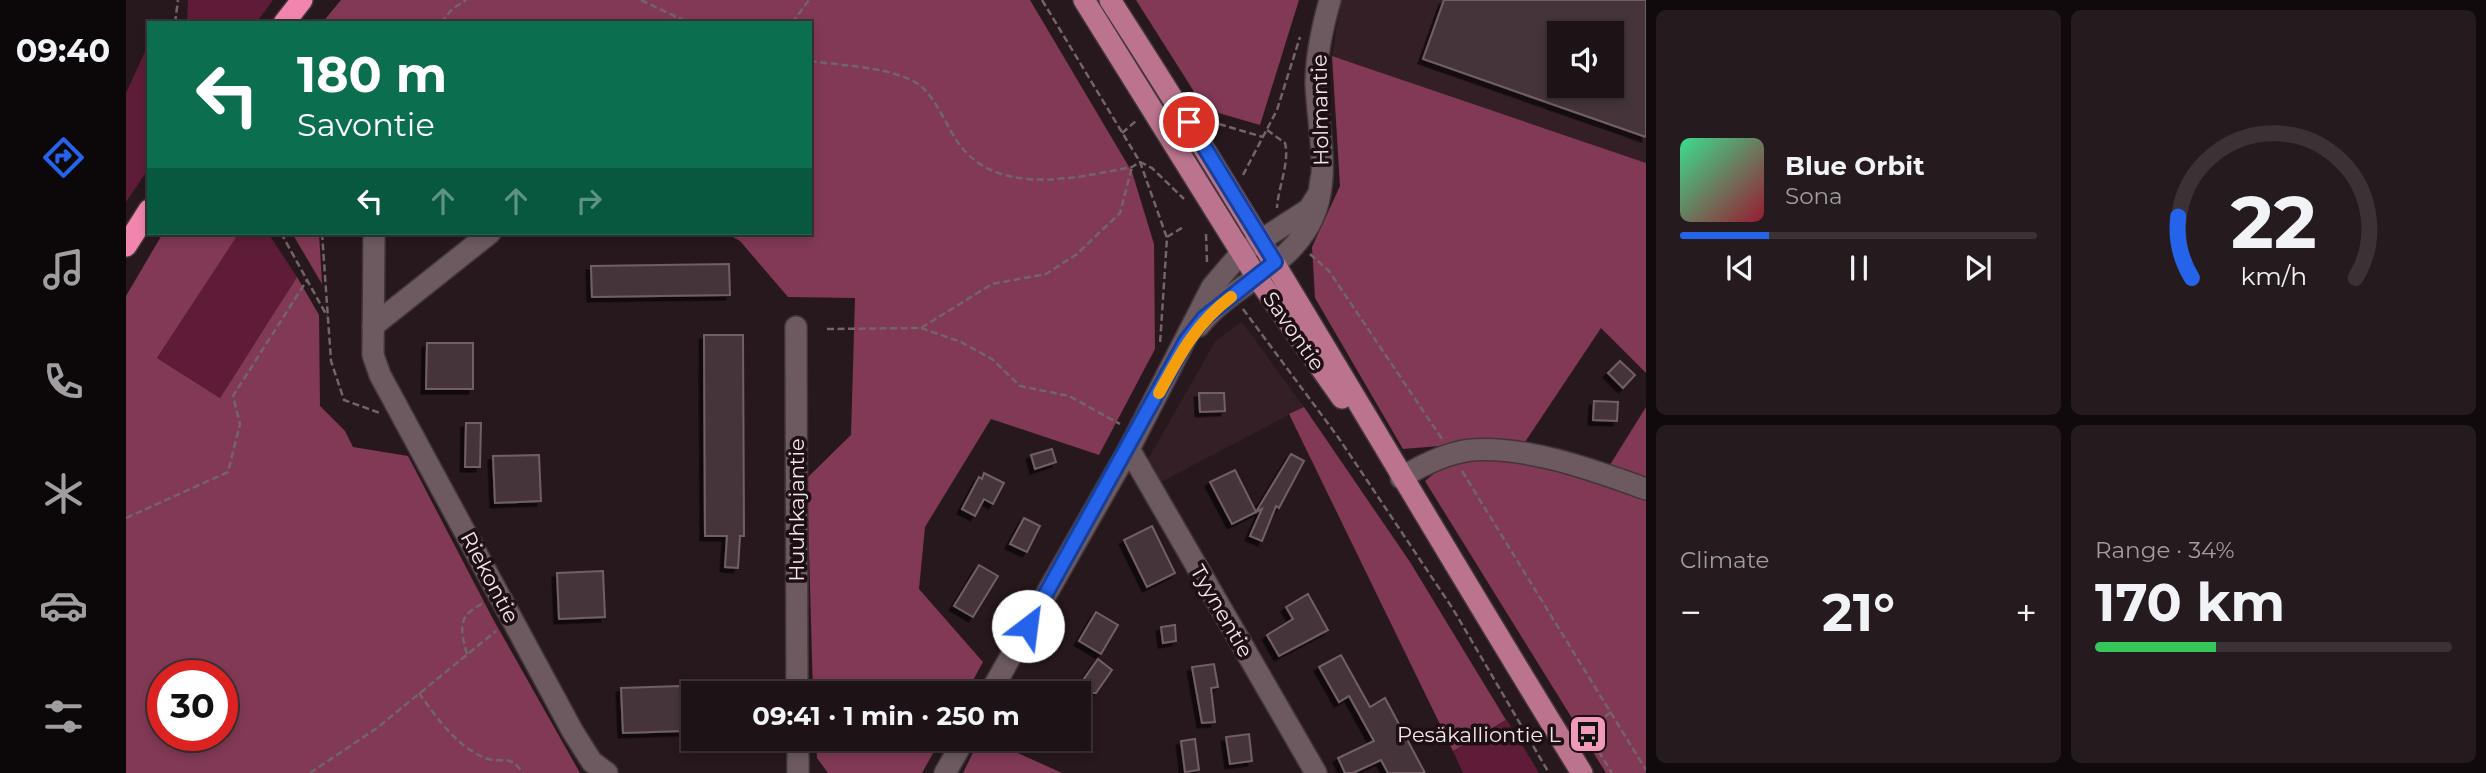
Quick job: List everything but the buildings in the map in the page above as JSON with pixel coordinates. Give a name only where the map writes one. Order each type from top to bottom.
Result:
[{"type":"highway","points":[[286,21],[302,0]]},
{"type":"highway","points":[[126,246],[147,213]]},
{"type":"main road","name":"Savontie","points":[[1084,0],[1256,276],[1401,478]]},
{"type":"main road","name":"Savontie","points":[[1110,0],[1275,262],[1401,478],[1582,773]]},
{"type":"street","name":"Holmantie","points":[[1186,341],[1204,318],[1297,243],[1313,219],[1320,196],[1321,179],[1317,63],[1330,0]]},
{"type":"street","name":"Holmantie","points":[[1186,341],[1219,276],[1260,238],[1309,209],[1319,193],[1321,179]]},
{"type":"street","name":"Riekontie","points":[[374,235],[373,355],[380,375],[573,732],[592,762],[607,773]]},
{"type":"street","points":[[373,326],[487,235]]},
{"type":"street","name":"Huuhkajantie","points":[[796,327],[797,681]]},
{"type":"street","points":[[997,681],[1129,449],[1186,341]]},
{"type":"street","name":"Tyynentie","points":[[1129,449],[1316,773]]},
{"type":"street","points":[[1401,478],[1435,459],[1470,450],[1497,450],[1558,461],[1646,489]]},
{"type":"street","points":[[798,751],[798,773]]},
{"type":"street","points":[[945,773],[958,751]]},
{"type":"path","points":[[175,21],[178,0]]},
{"type":"path","points":[[443,21],[452,9],[466,0]]},
{"type":"path","points":[[641,0],[685,21]]},
{"type":"path","points":[[793,21],[809,0]]},
{"type":"path","points":[[1042,0],[1140,162],[1167,238],[1160,350]]},
{"type":"path","points":[[1241,178],[1277,110],[1300,37]]},
{"type":"path","points":[[812,61],[882,71],[917,83],[930,98],[959,144],[980,165],[996,174],[1018,178],[1074,178],[1132,167],[1140,162]]},
{"type":"path","points":[[1122,133],[1138,120]]},
{"type":"path","points":[[1203,120],[1263,137]]},
{"type":"path","points":[[1140,162],[1152,168],[1191,205]]},
{"type":"path","points":[[921,328],[992,284],[1046,274],[1077,254],[1120,213],[1132,167]]},
{"type":"path","points":[[1167,238],[1185,226]]},
{"type":"path","points":[[1206,226],[1207,262],[1219,276]]},
{"type":"path","points":[[282,235],[328,318]]},
{"type":"path","points":[[322,235],[331,361],[344,400],[406,422]]},
{"type":"path","points":[[126,518],[228,472],[240,424],[233,396],[307,280]]},
{"type":"path","points":[[1233,295],[1338,437],[1453,609],[1549,773]]},
{"type":"path","points":[[827,329],[921,328],[961,342],[992,359],[1020,386],[1069,396],[1097,414],[1122,425]]},
{"type":"path","points":[[467,654],[461,631],[465,617],[469,610],[500,596]]},
{"type":"path","points":[[310,773],[377,728],[511,618]]},
{"type":"path","points":[[419,693],[446,731],[486,758],[503,758],[516,763],[523,773]]},
{"type":"path","points":[[1611,712],[1595,723],[1588,734],[1612,773]]},
{"type":"shaded area","points":[[188,0],[273,0],[257,21],[187,21]]},
{"type":"shaded area","points":[[341,0],[1030,0],[1132,172],[1154,244],[1155,349],[1099,455],[991,419],[925,527],[919,589],[983,662],[973,681],[813,681],[807,478],[851,435],[855,298],[788,297],[740,241],[730,235],[812,235],[812,21],[324,21]]},
{"type":"shaded area","points":[[1136,0],[1299,0],[1260,125],[1205,109]]},
{"type":"shaded area","points":[[1341,0],[1646,0],[1646,163],[1332,56]]},
{"type":"shaded area","points":[[147,47],[147,171],[126,202],[126,93]]},
{"type":"shaded area","points":[[1332,56],[1646,163],[1646,373],[1601,328],[1521,448],[1488,442],[1403,449],[1315,298],[1312,247],[1340,186]]},
{"type":"shaded area","points":[[162,235],[238,235],[157,358],[220,398],[297,277],[319,315],[320,406],[345,431],[353,447],[408,456],[493,619],[580,773],[126,773],[126,296]]},
{"type":"shaded area","points":[[238,235],[269,235],[297,277],[220,398],[157,358]]},
{"type":"shaded area","points":[[293,235],[319,235],[322,284]]},
{"type":"shaded area","points":[[1242,322],[1304,407],[1161,482],[1147,461],[1216,340]]},
{"type":"shaded area","points":[[1304,407],[1410,562],[1506,720],[1453,751],[1289,414]]},
{"type":"shaded area","points":[[1646,407],[1646,482],[1608,468]]},
{"type":"shaded area","points":[[1470,458],[1537,465],[1646,495],[1646,773],[1606,773],[1425,481],[1445,464]]},
{"type":"shaded area","points":[[1507,720],[1539,773],[1463,773],[1453,751]]},
{"type":"shaded area","points":[[817,751],[934,751],[922,773],[828,773],[817,758]]},
{"type":"shaded area","points":[[974,751],[1013,751],[1062,773],[963,773]]},
{"type":"slow traffic","points":[[1159,393],[1186,341],[1204,318],[1231,297]]},
{"type":"place","name":"Pesäkalliontie L","points":[[1588,734]]},
{"type":"route","points":[[1028,626],[1129,449],[1186,341],[1204,318],[1275,262],[1189,122]]}]
